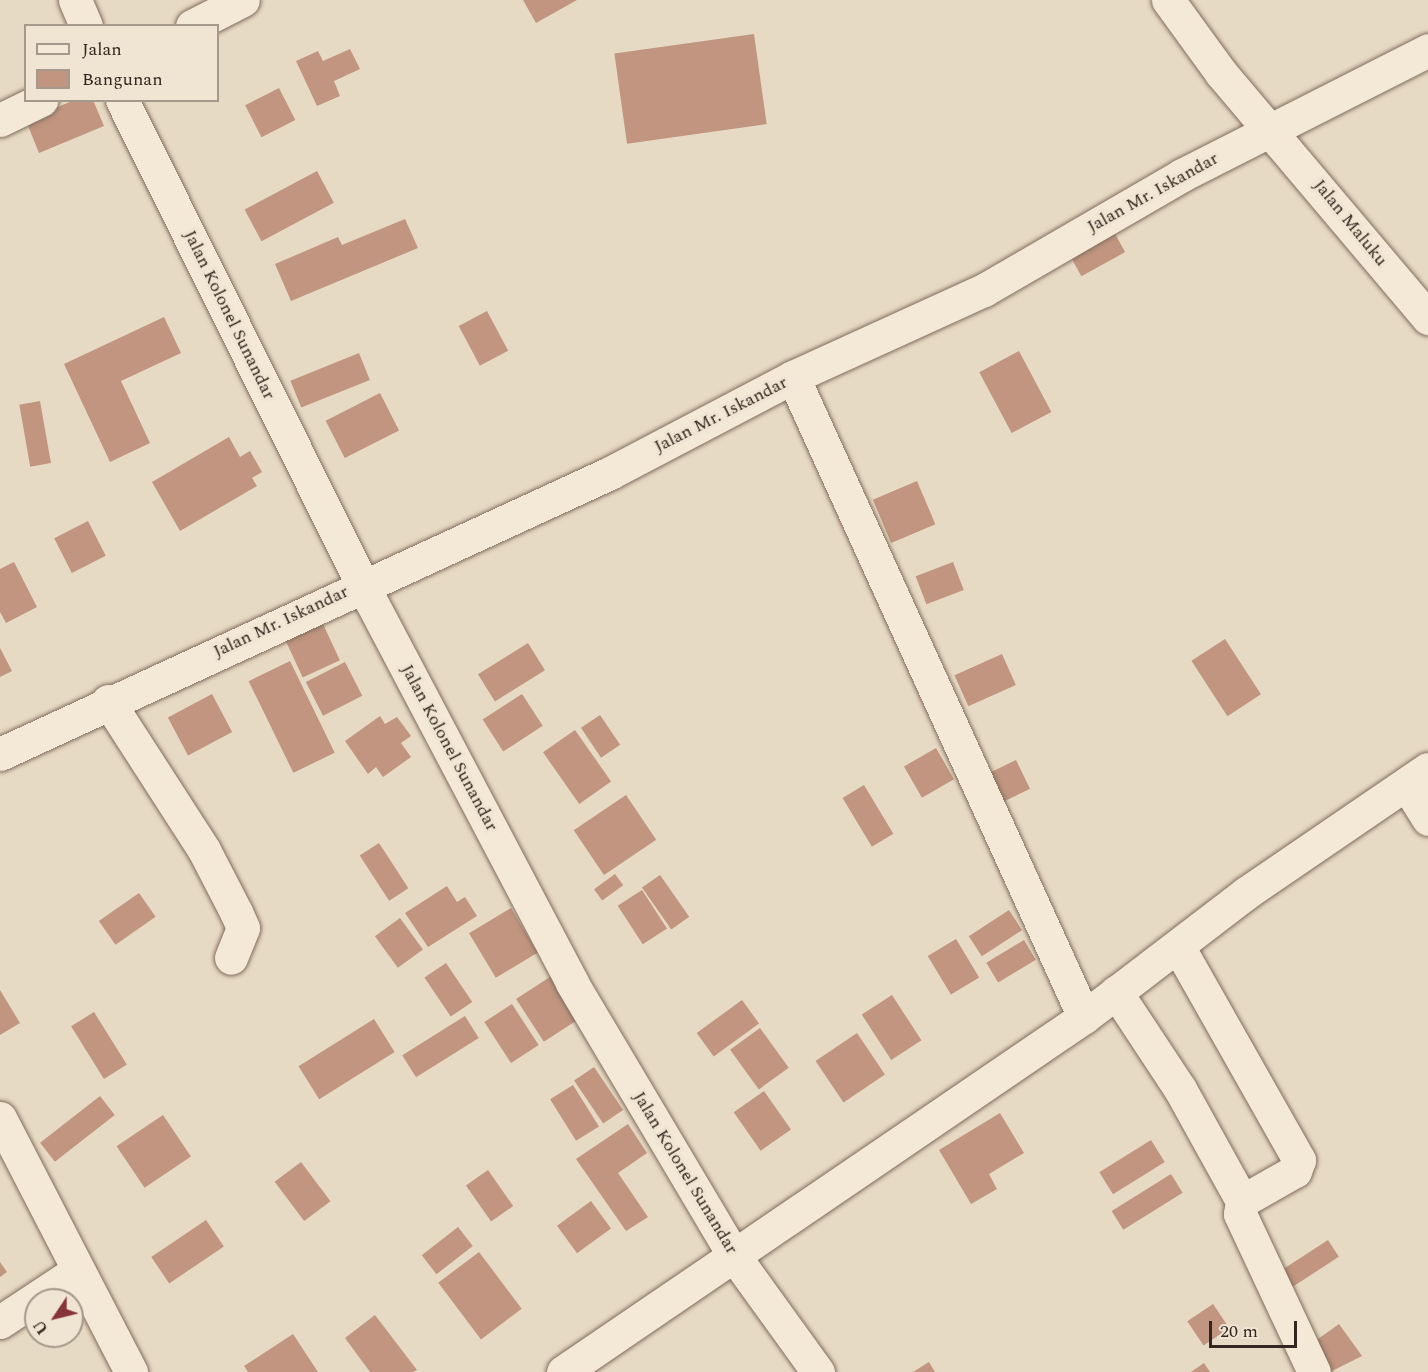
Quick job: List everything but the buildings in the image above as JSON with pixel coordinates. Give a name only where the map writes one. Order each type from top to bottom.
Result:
[{"type":"street","points":[[75,0],[85,24]]},
{"type":"street","points":[[196,24],[243,0]]},
{"type":"street","name":"Jalan Maluku","points":[[1168,0],[1428,318]]},
{"type":"street","name":"Jalan Mr. Iskandar","points":[[0,754],[108,701],[610,473],[793,377],[984,290],[1272,129],[1428,50]]},
{"type":"street","points":[[0,120],[37,102]]},
{"type":"street","name":"Jalan Kolonel Sunandar","points":[[123,102],[362,584],[572,983],[735,1257],[818,1372]]},
{"type":"street","points":[[793,377],[1084,1017]]},
{"type":"street","points":[[108,701],[204,850],[236,912],[243,928],[231,958]]},
{"type":"street","points":[[562,1372],[735,1257],[1084,1017],[1178,946],[1417,777],[1428,819]]},
{"type":"street","points":[[1178,946],[1299,1160],[1295,1171],[1242,1201]]},
{"type":"street","points":[[1116,992],[1180,1089],[1242,1201],[1240,1214],[1314,1372]]},
{"type":"street","points":[[0,1119],[77,1272],[131,1372]]},
{"type":"street","points":[[0,1322],[77,1272]]}]
